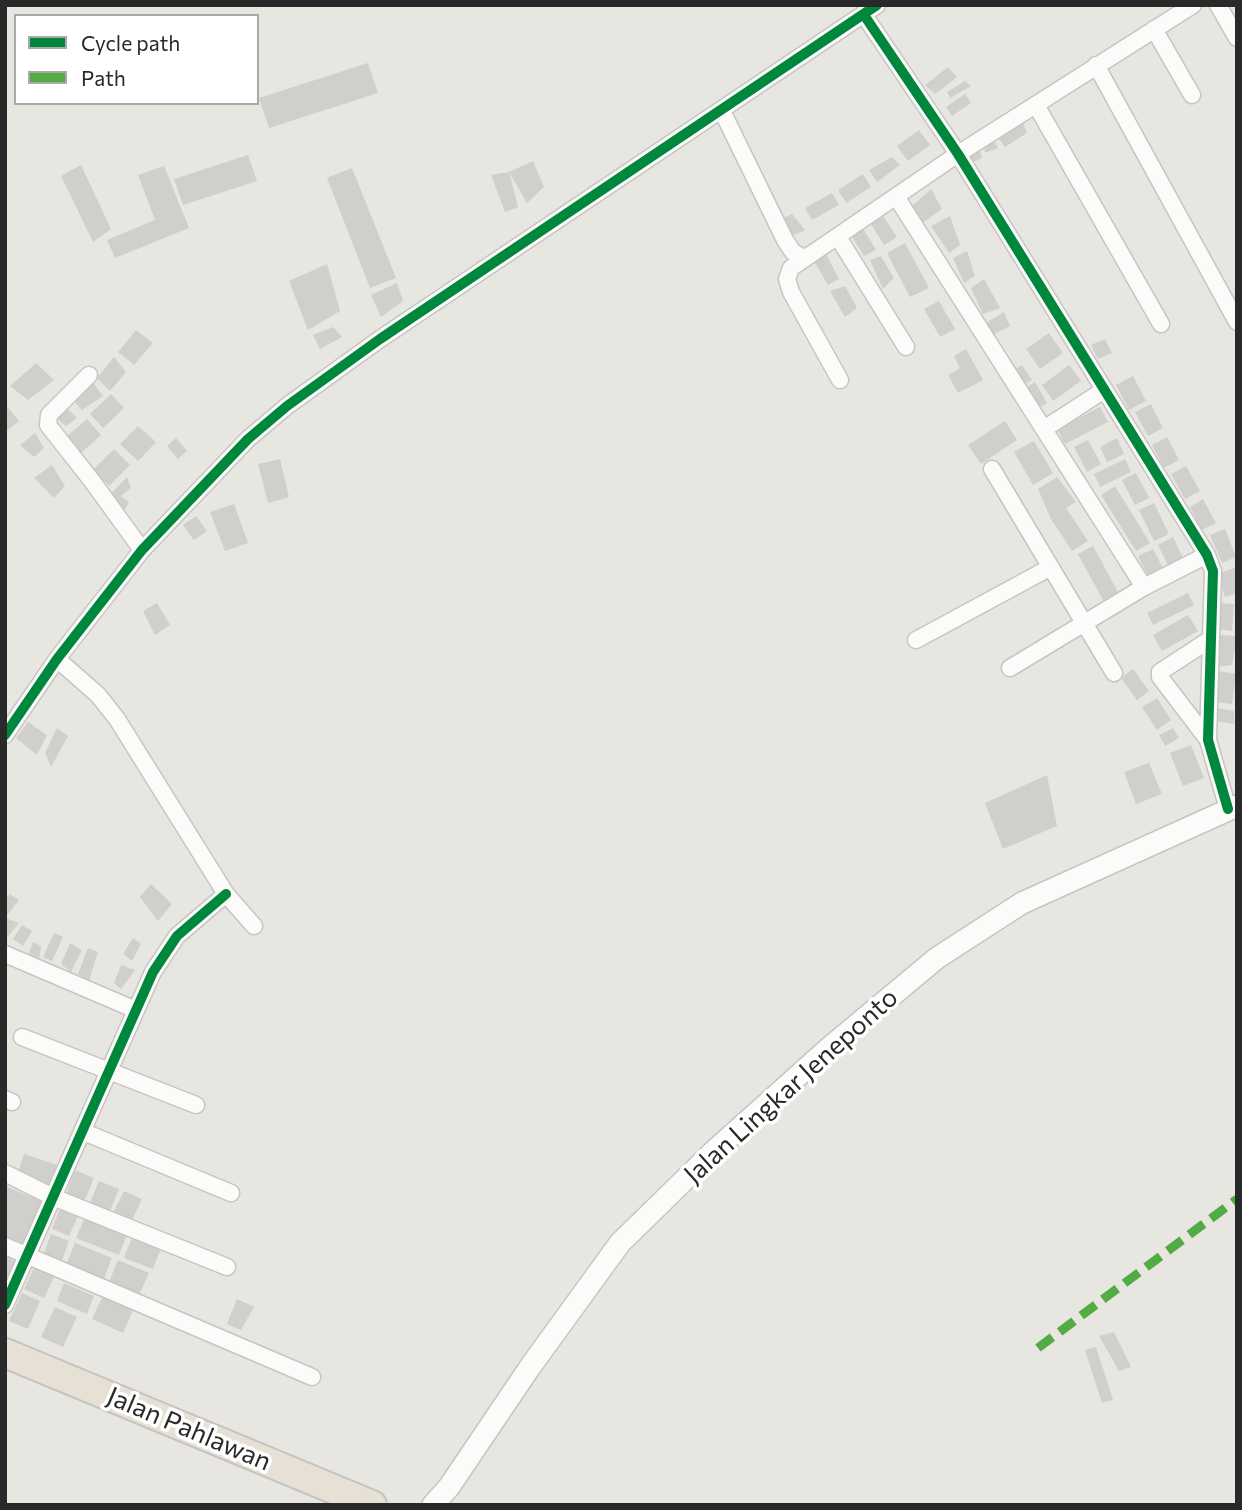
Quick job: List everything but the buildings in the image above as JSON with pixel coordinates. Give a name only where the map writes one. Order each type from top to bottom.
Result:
[{"type":"highway","name":"Jalan Pahlawan","points":[[5,1353],[372,1505]]},
{"type":"main road","name":"Jalan Lingkar Jeneponto","points":[[433,1505],[447,1496],[530,1367],[620,1243],[713,1152],[829,1048],[937,958],[1022,903],[1233,808]]},
{"type":"street","points":[[840,380],[791,292],[787,279],[791,268],[958,154],[1154,29],[1173,10],[1194,5]]},
{"type":"street","points":[[1218,5],[1237,38]]},
{"type":"street","points":[[5,735],[57,659],[142,550],[248,439],[287,406],[402,324],[871,10],[1208,555],[1213,570],[1208,740]]},
{"type":"street","points":[[1154,29],[1192,95]]},
{"type":"street","points":[[1096,65],[1237,322]]},
{"type":"street","points":[[1036,105],[1161,324]]},
{"type":"street","points":[[722,111],[785,240],[793,251],[804,258]]},
{"type":"street","points":[[897,198],[1144,587]]},
{"type":"street","points":[[838,237],[906,347]]},
{"type":"street","points":[[89,375],[49,415],[48,425],[142,550]]},
{"type":"street","points":[[1044,429],[1104,390]]},
{"type":"street","points":[[992,469],[1114,673]]},
{"type":"street","points":[[1010,668],[1144,587],[1208,555]]},
{"type":"street","points":[[916,640],[1051,568]]},
{"type":"street","points":[[1209,640],[1160,673],[1160,677],[1208,740],[1233,808]]},
{"type":"street","points":[[57,659],[98,695],[117,719],[226,894],[254,926]]},
{"type":"street","points":[[5,1305],[153,972],[177,936],[226,894]]},
{"type":"street","points":[[5,954],[136,1010]]},
{"type":"street","points":[[22,1037],[196,1105]]},
{"type":"street","points":[[84,1132],[231,1193]]},
{"type":"street","points":[[5,1173],[53,1197],[227,1267]]},
{"type":"street","points":[[5,1245],[312,1377]]},
{"type":"marked path","points":[[1038,1348],[1237,1199]]},
{"type":"cycle path","points":[[5,735],[57,659],[142,550],[248,439],[287,406],[380,339],[877,5]]},
{"type":"cycle path","points":[[864,15],[958,154],[1207,555],[1213,571],[1208,740],[1228,809]]},
{"type":"cycle path","points":[[5,1305],[153,972],[177,936],[226,894]]}]
